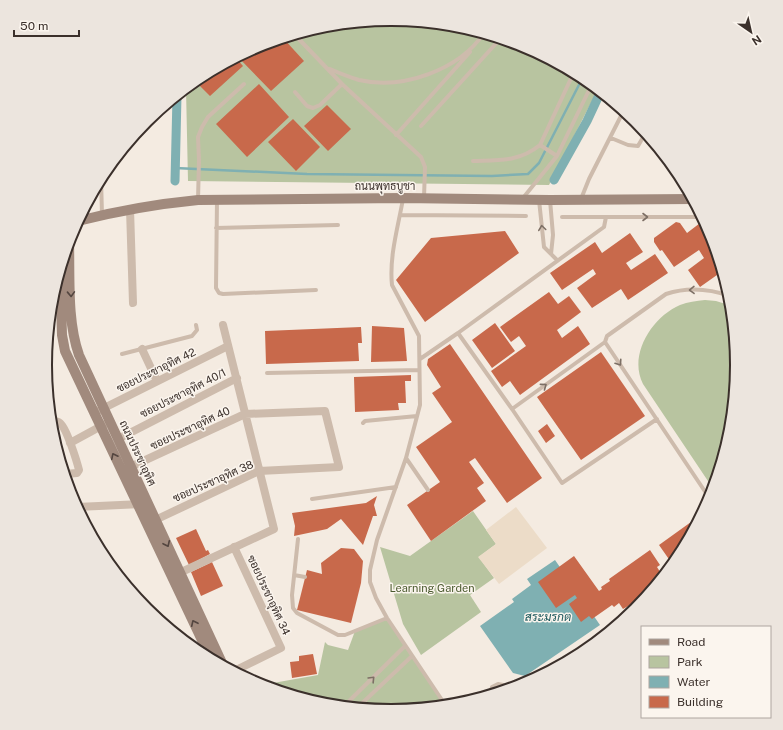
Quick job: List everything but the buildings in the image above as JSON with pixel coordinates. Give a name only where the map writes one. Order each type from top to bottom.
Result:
[{"type":"main road","name":"ถนนพุทธบูชา","points":[[85,219],[171,202],[198,200],[403,198],[550,200],[687,199]]},
{"type":"main road","name":"ถนนประชาอุทิศ","points":[[70,258],[72,334],[79,355],[118,439],[126,469]]},
{"type":"main road","name":"ถนนประชาอุทิศ","points":[[61,292],[64,351],[100,427],[126,469],[144,504],[176,574],[207,650]]},
{"type":"main road","name":"ถนนประชาอุทิศ","points":[[176,574],[219,657]]},
{"type":"street","points":[[130,210],[133,303]]},
{"type":"street","points":[[176,574],[274,528],[223,325]]},
{"type":"street","name":"ซอยประชาอุทิศ 42","points":[[94,414],[103,408],[228,346]]},
{"type":"street","points":[[142,349],[157,381]]},
{"type":"street","name":"ซอยประชาอุทิศ 40/1","points":[[118,439],[236,378]]},
{"type":"street","name":"ซอยประชาอุทิศ 38","points":[[152,522],[259,471],[339,467],[325,412],[245,414]]},
{"type":"street","name":"ซอยประชาอุทิศ 40","points":[[126,469],[245,414]]},
{"type":"street","points":[[57,422],[61,424],[70,443],[79,470],[77,473],[70,474]]},
{"type":"street","points":[[70,443],[110,422]]},
{"type":"street","points":[[83,507],[144,504]]},
{"type":"street","name":"ซอยประชาอุทิศ 34","points":[[234,548],[281,648],[240,668]]},
{"type":"lane","points":[[299,39],[342,84],[421,157],[425,166],[424,198]]},
{"type":"lane","points":[[396,134],[481,39]]},
{"type":"lane","points":[[421,126],[496,43]]},
{"type":"lane","points":[[328,69],[359,80],[401,82],[421,78],[444,67],[458,59],[477,44]]},
{"type":"lane","points":[[474,161],[505,160],[520,157],[542,147],[572,78]]},
{"type":"lane","points":[[198,200],[198,138],[202,126],[208,117],[244,84]]},
{"type":"lane","points":[[295,92],[307,106],[313,108],[320,105],[342,84]]},
{"type":"lane","points":[[521,199],[557,156],[589,90]]},
{"type":"lane","points":[[581,200],[589,179],[621,116]]},
{"type":"lane","points":[[611,138],[628,145],[638,146],[643,138]]},
{"type":"lane","points":[[542,147],[557,156]]},
{"type":"lane","points":[[101,190],[102,215]]},
{"type":"lane","points":[[403,198],[391,264],[392,285],[419,336],[420,404],[406,458],[377,540],[370,570],[370,582],[387,618],[442,700]]},
{"type":"lane","points":[[539,199],[544,247],[557,260]]},
{"type":"lane","points":[[217,200],[216,288],[219,293],[316,290]]},
{"type":"lane","points":[[550,200],[553,235],[551,254]]},
{"type":"lane","points":[[400,215],[526,216]]},
{"type":"lane","points":[[562,217],[697,217]]},
{"type":"lane","points":[[420,359],[604,227],[606,217]]},
{"type":"lane","points":[[216,228],[338,225]]},
{"type":"lane","points":[[512,409],[605,342],[607,336],[666,294],[695,289],[723,293]]},
{"type":"lane","points":[[122,354],[192,336],[197,330],[196,325]]},
{"type":"lane","points":[[458,333],[562,483],[657,419]]},
{"type":"lane","points":[[605,342],[706,493]]},
{"type":"lane","points":[[267,373],[419,370]]},
{"type":"lane","points":[[363,423],[365,421],[417,416]]},
{"type":"lane","points":[[406,458],[428,490]]},
{"type":"lane","points":[[312,499],[396,487]]},
{"type":"lane","points":[[298,539],[292,595],[293,608],[297,613],[338,635],[345,635],[387,618]]},
{"type":"lane","points":[[294,575],[305,577]]},
{"type":"lane","points":[[349,701],[405,646]]},
{"type":"lane","points":[[363,702],[412,656]]},
{"type":"lane","points":[[492,688],[498,684],[503,685]]},
{"type":"green space","points":[[392,26],[436,29],[458,33],[500,44],[521,52],[561,71],[595,94],[549,185],[188,181],[186,95],[222,71],[262,52],[283,44],[325,33],[347,29]]},
{"type":"green space","points":[[705,300],[725,304],[728,321],[730,343],[730,387],[728,409],[719,453],[709,483],[643,384],[639,373],[641,349],[645,338],[652,328],[660,318],[680,305]]},
{"type":"green space","name":"Learning Garden","points":[[473,511],[496,544],[479,557],[494,578],[470,595],[481,612],[421,655],[403,624],[380,547],[410,556]]},
{"type":"green space","points":[[387,618],[442,700],[392,704],[347,701],[304,692],[274,683],[318,675],[325,642],[328,645],[348,650],[355,631]]},
{"type":"shaded area","points":[[516,507],[547,548],[499,584],[478,557],[496,544],[486,530]]},
{"type":"water","name":"สระมรกต","points":[[555,560],[600,625],[525,676],[513,673],[480,626],[514,602],[512,599],[531,585],[527,579]]},
{"type":"waterway","points":[[175,168],[307,174],[492,176],[528,174],[539,163],[580,83]]},
{"type":"waterway","points":[[554,180],[587,121],[598,96]]},
{"type":"waterway","points":[[175,181],[177,103]]}]
